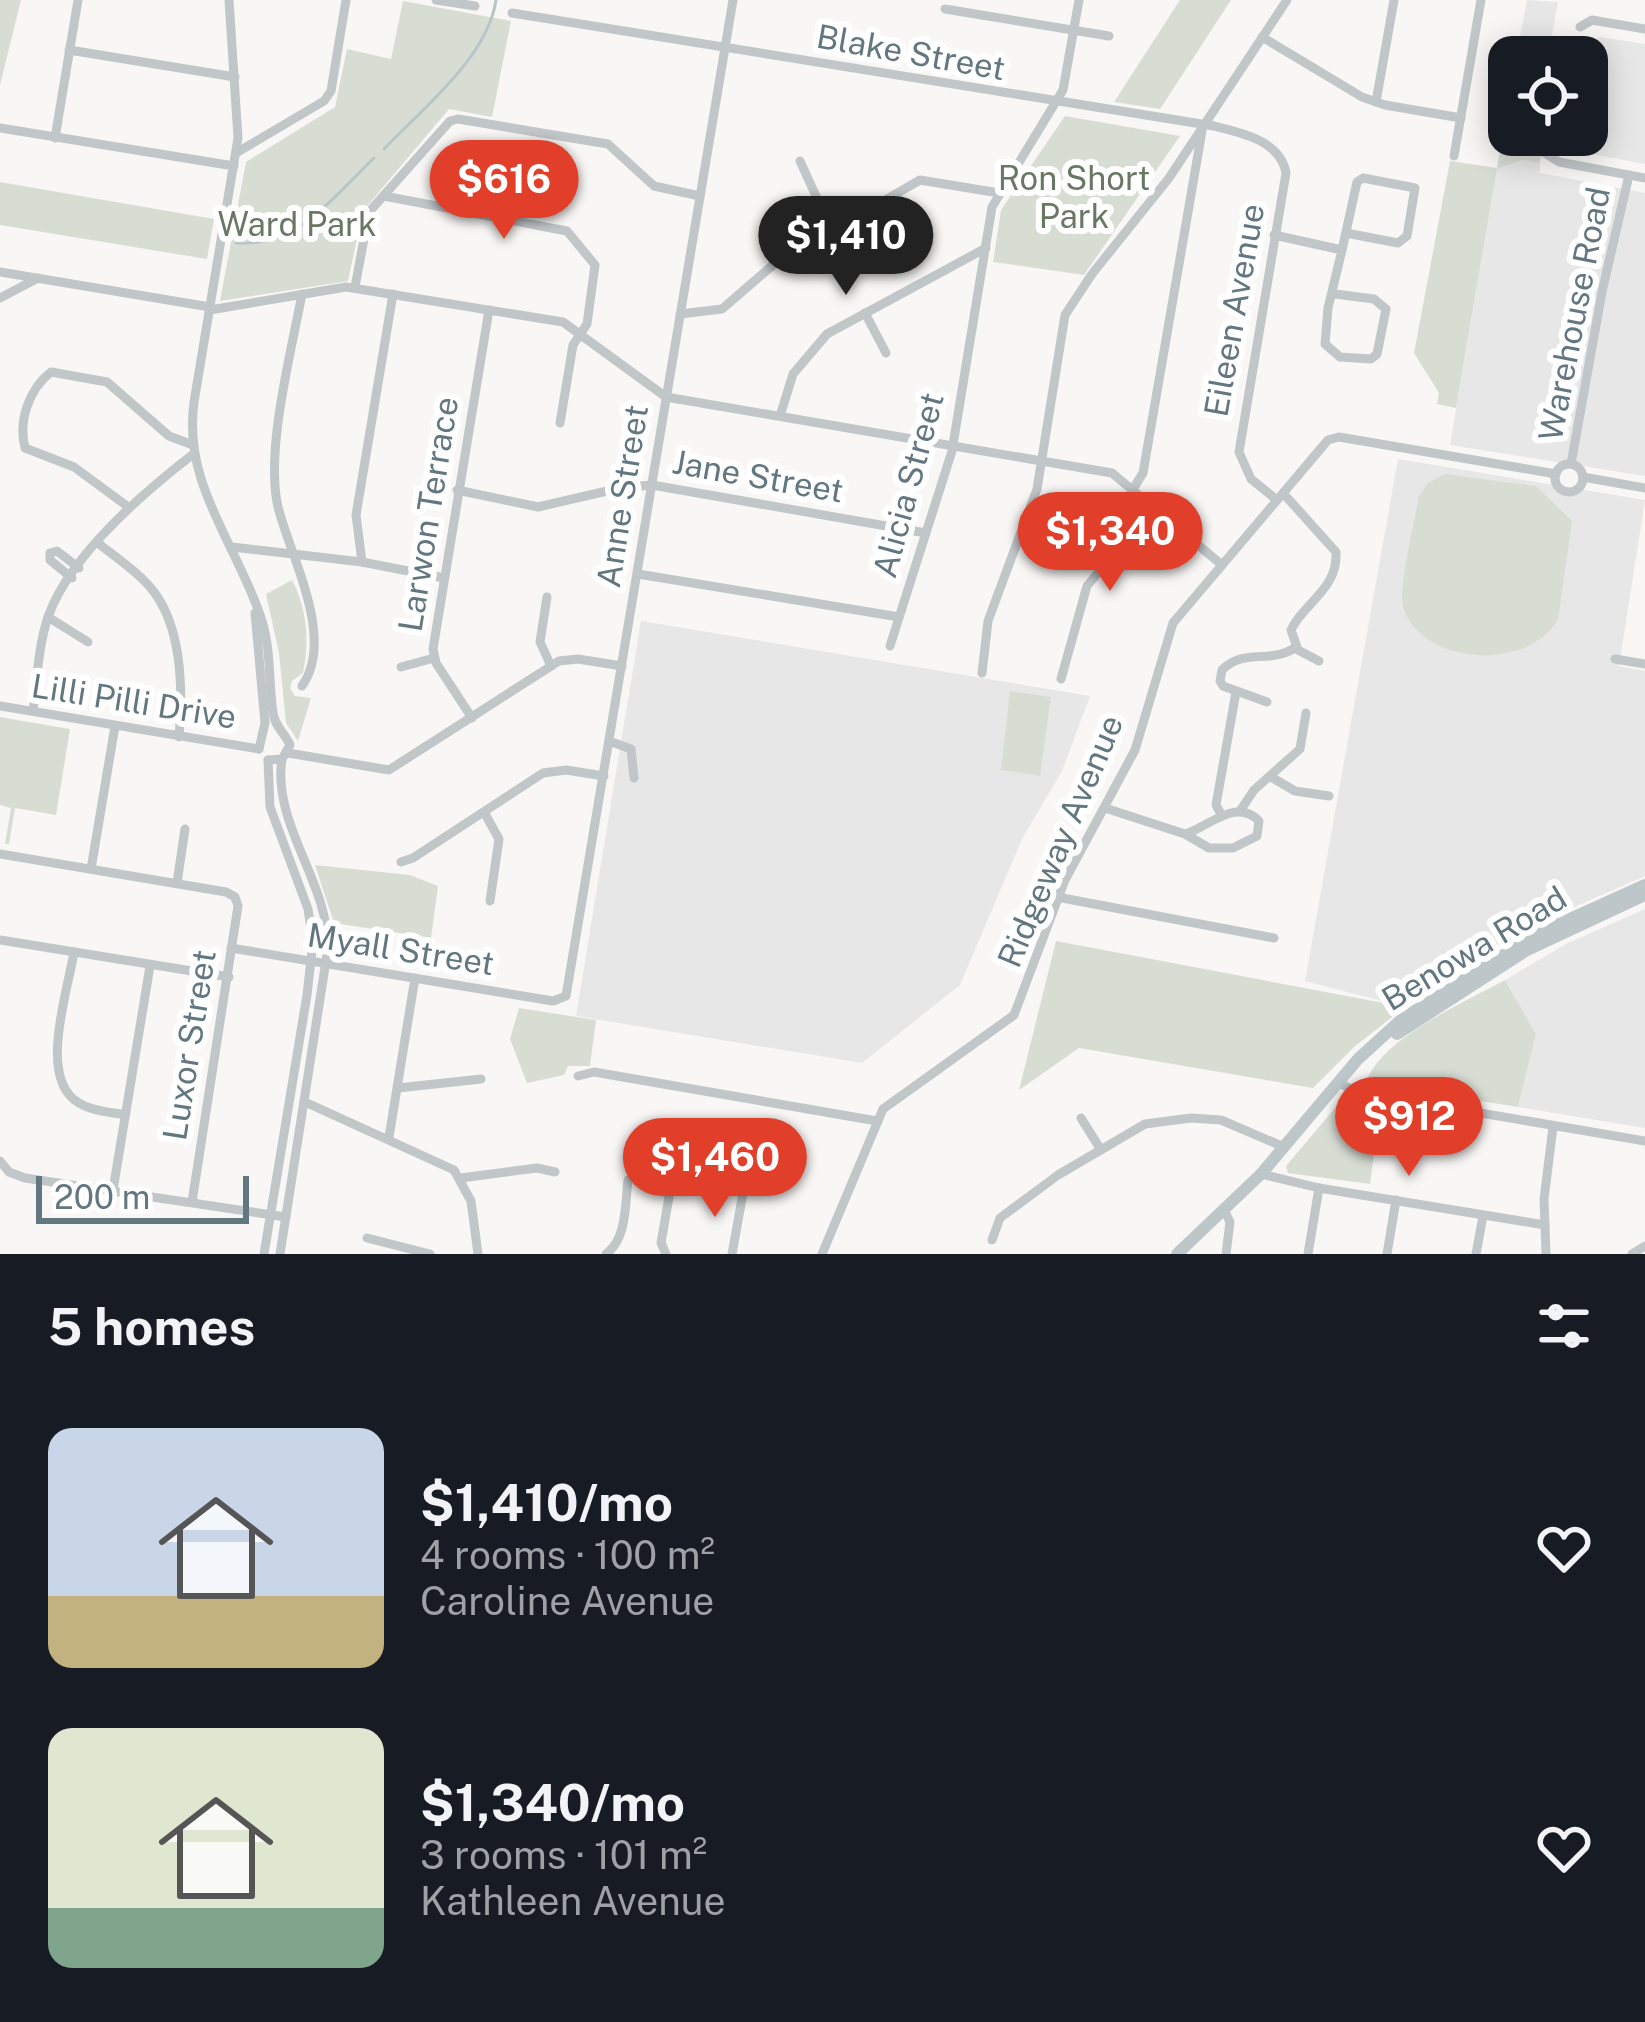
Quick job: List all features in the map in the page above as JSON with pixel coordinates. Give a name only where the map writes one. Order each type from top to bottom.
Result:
[{"type":"main road","name":"Benowa Road","points":[[1177,1254],[1261,1174],[1358,1059],[1402,1019],[1547,929],[1645,885]]},
{"type":"main road","name":"Benowa Road","points":[[1342,1080],[1403,1028],[1527,950],[1645,895]]},
{"type":"street","points":[[55,138],[78,0]]},
{"type":"street","points":[[229,0],[236,154],[191,449],[201,485],[232,547],[267,639],[273,714],[289,741],[280,773],[286,812],[322,899],[328,964],[280,1254]]},
{"type":"street","points":[[236,154],[324,101],[331,91],[346,0]]},
{"type":"street","points":[[436,0],[476,6]]},
{"type":"street","name":"Anne Street","points":[[562,1000],[568,990],[733,0]]},
{"type":"street","name":"Alicia Street","points":[[890,646],[953,445],[992,207],[1057,104],[1079,0]]},
{"type":"street","points":[[982,674],[988,621],[1033,503],[1065,316],[1092,274],[1169,178],[1287,0]]},
{"type":"street","points":[[1376,102],[1394,0]]},
{"type":"street","points":[[1454,156],[1480,0]]},
{"type":"street","points":[[945,8],[1109,36]]},
{"type":"street","name":"Blake Street","points":[[512,13],[1247,135]]},
{"type":"street","points":[[1580,27],[1592,20],[1645,29]]},
{"type":"street","points":[[1262,37],[1376,102],[1461,118]]},
{"type":"street","points":[[69,50],[235,77]]},
{"type":"street","points":[[355,287],[367,218],[443,126],[458,119],[608,144],[654,186],[700,196]]},
{"type":"street","points":[[0,128],[234,166]]},
{"type":"street","points":[[1133,489],[1143,473],[1202,129]]},
{"type":"street","name":"Eileen Avenue","points":[[1247,135],[1277,154],[1286,167],[1239,445],[1246,472],[1280,497],[1336,552],[1333,572],[1315,603],[1292,625],[1296,647]]},
{"type":"street","points":[[1549,156],[1559,162],[1645,178]]},
{"type":"street","points":[[800,161],[832,231]]},
{"type":"street","name":"Warehouse Road","points":[[1571,464],[1629,175]]},
{"type":"street","points":[[1169,178],[1187,187],[1190,194]]},
{"type":"street","points":[[1335,294],[1374,299],[1386,309],[1377,354],[1371,359],[1340,356],[1325,344],[1328,308],[1335,294],[1342,250],[1357,182],[1363,178],[1415,188],[1407,236],[1398,242],[1346,233]]},
{"type":"street","points":[[680,314],[722,309],[773,265],[920,180],[999,194]]},
{"type":"street","points":[[383,196],[567,231],[595,266],[587,324],[573,345],[560,423]]},
{"type":"street","points":[[1274,235],[1342,250]]},
{"type":"street","points":[[780,416],[787,384],[827,334],[986,248]]},
{"type":"street","points":[[0,272],[210,308],[355,287],[563,322],[666,397],[1107,471],[1222,565]]},
{"type":"street","points":[[0,298],[38,278]]},
{"type":"street","points":[[302,294],[272,477],[313,626],[310,676],[302,686]]},
{"type":"street","points":[[362,562],[356,515],[393,294]]},
{"type":"street","name":"Larwon Terrace","points":[[472,718],[434,658],[489,310]]},
{"type":"street","points":[[865,313],[886,353]]},
{"type":"street","points":[[128,506],[74,467],[25,448],[21,432],[37,383],[51,372],[107,382],[191,449]]},
{"type":"street","name":"Ridgeway Avenue","points":[[822,1254],[877,1121],[895,1097],[1014,1015],[1058,897],[1135,750],[1169,630],[1328,440],[1340,437],[1556,474]]},
{"type":"street","points":[[33,712],[48,617],[75,573],[128,506],[191,449]]},
{"type":"street","points":[[1571,464],[1583,477],[1578,489],[1568,492],[1557,486],[1556,474],[1563,465],[1571,464]]},
{"type":"street","points":[[1583,477],[1645,488]]},
{"type":"street","name":"Jane Street","points":[[458,490],[538,507],[652,485],[926,532]]},
{"type":"street","points":[[1061,679],[1087,586],[1153,506]]},
{"type":"street","points":[[98,543],[147,583],[170,622],[179,737]]},
{"type":"street","points":[[232,547],[362,562],[444,578]]},
{"type":"street","points":[[638,574],[899,617]]},
{"type":"street","points":[[547,597],[541,642],[551,666]]},
{"type":"street","points":[[255,601],[260,749],[268,760],[270,807],[308,909],[312,961],[264,1254]]},
{"type":"street","points":[[48,617],[88,642]]},
{"type":"street","points":[[1267,703],[1220,683],[1222,670],[1244,655],[1280,656],[1296,647],[1319,661]]},
{"type":"street","points":[[401,667],[434,658]]},
{"type":"street","points":[[268,760],[285,756],[388,770],[551,666],[578,659],[622,666]]},
{"type":"street","points":[[1615,659],[1645,664]]},
{"type":"street","points":[[1222,816],[1216,805],[1237,692]]},
{"type":"street","name":"Lilli Pilli Drive","points":[[0,706],[260,749]]},
{"type":"street","points":[[1240,811],[1245,800],[1300,749],[1306,713]]},
{"type":"street","points":[[91,869],[115,726]]},
{"type":"street","points":[[263,736],[280,732]]},
{"type":"street","points":[[609,741],[631,749],[634,778]]},
{"type":"street","points":[[401,862],[548,771],[604,776]]},
{"type":"street","points":[[1271,777],[1295,791],[1328,796]]},
{"type":"street","points":[[1105,808],[1184,834],[1209,848],[1242,844],[1257,836],[1259,826],[1254,815],[1240,811],[1184,834]]},
{"type":"street","points":[[484,812],[499,839],[490,901]]},
{"type":"street","points":[[0,854],[177,883],[185,830]]},
{"type":"street","name":"Luxor Street","points":[[177,883],[226,892],[238,906],[192,1202]]},
{"type":"street","points":[[1058,897],[1274,938]]},
{"type":"street","points":[[0,940],[229,977]]},
{"type":"street","name":"Myall Street","points":[[231,948],[562,1000]]},
{"type":"street","points":[[74,952],[57,1074],[80,1104],[125,1115]]},
{"type":"street","points":[[113,1190],[150,966]]},
{"type":"street","points":[[388,1137],[415,978]]},
{"type":"street","points":[[578,1076],[594,1072],[877,1121]]},
{"type":"street","points":[[398,1088],[481,1079]]},
{"type":"street","points":[[1342,1080],[1357,1092],[1645,1141]]},
{"type":"street","points":[[305,1102],[450,1167],[471,1201],[478,1254]]},
{"type":"street","points":[[1082,1118],[1101,1150]]},
{"type":"street","points":[[992,1240],[1000,1218],[1058,1175],[1156,1121],[1221,1120],[1284,1147]]},
{"type":"street","points":[[1546,1254],[1553,1126]]},
{"type":"street","points":[[0,1161],[9,1172],[25,1178],[286,1217]]},
{"type":"street","points":[[461,1178],[537,1168],[555,1172]]},
{"type":"street","points":[[1261,1174],[1545,1226]]},
{"type":"street","points":[[606,1254],[615,1247],[621,1231],[628,1180]]},
{"type":"street","points":[[1309,1254],[1319,1188]]},
{"type":"street","points":[[732,1254],[742,1193]]},
{"type":"street","points":[[666,1254],[662,1243],[669,1196]]},
{"type":"street","points":[[1387,1254],[1396,1200]]},
{"type":"street","points":[[1224,1210],[1230,1222],[1226,1254]]},
{"type":"street","points":[[1476,1254],[1483,1216]]},
{"type":"street","points":[[367,1238],[430,1254]]},
{"type":"street","points":[[1632,1254],[1645,1246]]},
{"type":"shaded area","points":[[1527,0],[1558,2],[1553,36],[1520,36]]},
{"type":"shaded area","points":[[1608,38],[1645,44],[1645,164],[1602,156],[1608,156]]},
{"type":"shaded area","points":[[1523,160],[1540,163],[1540,173],[1645,193],[1645,476],[1450,445],[1497,169]]},
{"type":"shaded area","points":[[1398,459],[1645,500],[1619,666],[1645,671],[1645,876],[1547,919],[1466,963],[1405,1007],[1305,981]]},
{"type":"shaded area","points":[[641,621],[1090,696],[1062,771],[1022,839],[960,985],[862,1063],[576,1016]]},
{"type":"shaded area","points":[[1645,909],[1645,1128],[1518,1107],[1536,1034],[1505,980],[1566,944]]},
{"type":"green space","points":[[0,0],[21,0],[0,85]]},
{"type":"green space","points":[[1180,0],[1231,0],[1160,109],[1114,102]]},
{"type":"green space","name":"Ward Park","points":[[403,1],[511,21],[492,117],[449,109],[363,211],[348,281],[220,301],[246,162],[335,107],[347,49],[391,59]]},
{"type":"green space","name":"Ron Short Park","points":[[1065,116],[1180,136],[1084,275],[993,262],[1001,210]]},
{"type":"green space","points":[[1499,156],[1541,156],[1540,163],[1523,160],[1497,169],[1456,408],[1437,404],[1439,393],[1414,353],[1450,161],[1497,168]]},
{"type":"green space","points":[[0,182],[214,219],[207,259],[0,225]]},
{"type":"green space","points":[[1445,474],[1536,486],[1572,521],[1558,619],[1525,648],[1502,654],[1453,651],[1431,642],[1414,627],[1403,607],[1419,496],[1428,483]]},
{"type":"green space","points":[[292,580],[304,614],[306,649],[303,673],[290,688],[295,696],[311,698],[298,741],[286,723],[279,653],[266,594]]},
{"type":"green space","points":[[1010,691],[1051,697],[1040,776],[1001,770]]},
{"type":"green space","points":[[0,717],[70,729],[56,815],[15,808],[9,844],[5,844],[11,808],[0,805]]},
{"type":"green space","points":[[315,865],[410,875],[438,886],[431,938],[334,923]]},
{"type":"green space","points":[[1056,941],[1405,1007],[1354,1047],[1313,1088],[1079,1048],[1019,1090]]},
{"type":"green space","points":[[1505,980],[1536,1034],[1518,1107],[1366,1083],[1374,1067],[1406,1037]]},
{"type":"green space","points":[[519,1008],[596,1020],[590,1066],[568,1066],[564,1075],[527,1083],[510,1039]]},
{"type":"green space","points":[[1340,1102],[1380,1109],[1370,1184],[1288,1173],[1286,1166]]},
{"type":"waterway","points":[[384,149],[467,62],[496,0]]},
{"type":"waterway","points":[[236,243],[258,242],[296,228],[374,158]]}]
